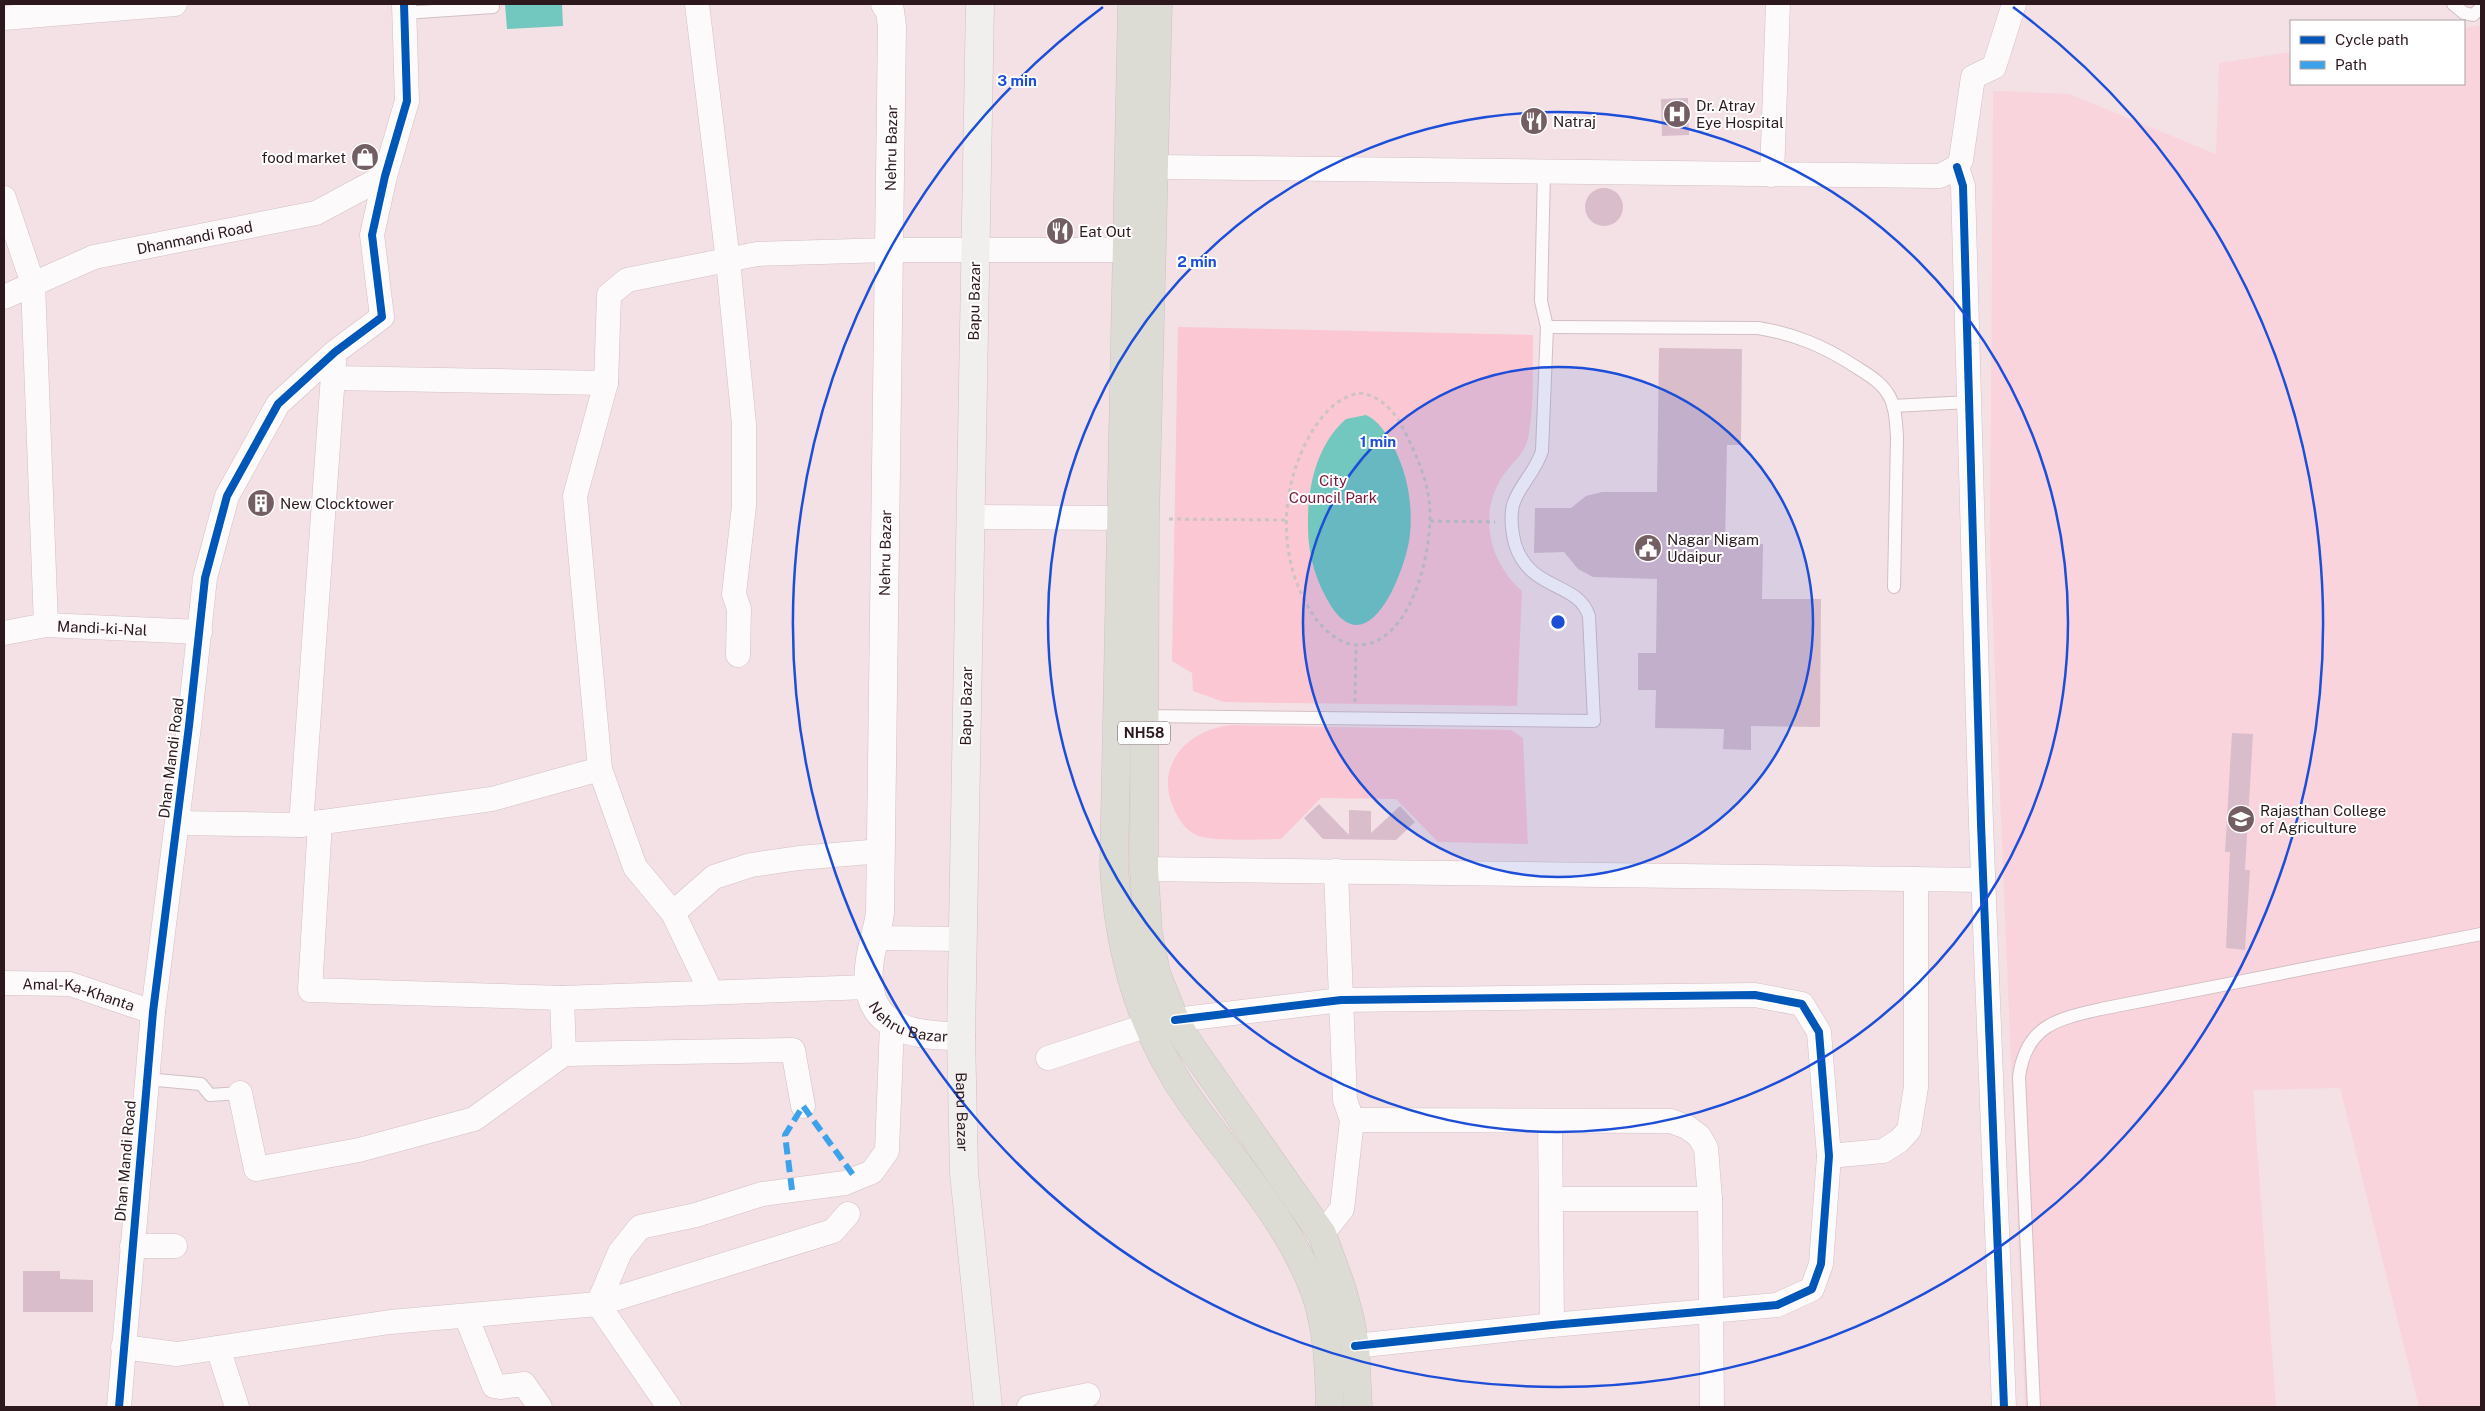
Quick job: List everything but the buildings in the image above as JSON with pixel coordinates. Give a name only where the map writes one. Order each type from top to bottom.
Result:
[{"type":"highway","name":"NH58","points":[[1131,4],[1127,250],[1133,519],[1144,716],[1144,869],[1151,952],[1156,973],[1175,1020],[1212,1080],[1322,1234],[1342,1289],[1355,1346],[1358,1407]]},
{"type":"highway","name":"NH58","points":[[1158,4],[1154,167],[1133,519],[1115,881],[1122,940],[1136,992],[1148,1025],[1173,1076],[1268,1207],[1304,1266],[1315,1292],[1323,1320],[1328,1351],[1330,1407]]},
{"type":"main road","name":"Bapu Bazar","points":[[980,4],[961,939],[961,1036],[964,1173],[988,1407]]},
{"type":"street","points":[[4,18],[175,4]]},
{"type":"street","points":[[697,4],[728,260],[744,424],[744,506],[734,594],[739,609],[738,655]]},
{"type":"street","name":"Nehru Bazar","points":[[885,4],[890,11],[892,27],[881,851],[880,912],[869,968],[869,987],[873,1002],[892,1024],[919,1034],[961,1036]]},
{"type":"street","points":[[1772,175],[1778,4]]},
{"type":"street","points":[[2004,1407],[1983,880],[1963,186],[1957,167],[1963,152],[1973,77],[1994,67],[2014,4]]},
{"type":"street","points":[[385,176],[407,101],[404,8]]},
{"type":"street","points":[[1154,167],[1928,177],[1940,176],[1957,167]]},
{"type":"street","name":"Dhanmandi Road","points":[[4,297],[94,257],[316,213],[385,176]]},
{"type":"street","name":"Dhan Mandi Road","points":[[119,1407],[146,1079],[205,578],[227,496],[278,404],[335,352],[382,317],[372,235],[385,176]]},
{"type":"street","points":[[4,198],[33,284],[46,625]]},
{"type":"street","points":[[711,992],[673,912],[635,867],[600,769],[575,496],[606,383],[609,295],[627,280],[757,254],[889,250],[1127,250]]},
{"type":"street","points":[[335,352],[310,823],[310,990],[562,998],[869,987]]},
{"type":"street","points":[[333,378],[606,383]]},
{"type":"street","points":[[969,517],[1133,519]]},
{"type":"street","name":"Mandi-ki-Nal","points":[[4,633],[46,625],[200,632]]},
{"type":"street","points":[[177,823],[310,823],[492,799],[600,769]]},
{"type":"street","points":[[673,912],[714,877],[751,865],[799,858],[881,851]]},
{"type":"street","points":[[1144,869],[1983,880]]},
{"type":"street","points":[[1322,1234],[1342,1209],[1352,1120],[1345,1100],[1336,871]]},
{"type":"street","points":[[1830,1156],[1883,1151],[1900,1141],[1909,1130],[1916,1088],[1916,879]]},
{"type":"street","points":[[876,938],[961,939]]},
{"type":"street","name":"Amal-Ka-Khanta","points":[[4,983],[70,984],[153,1012]]},
{"type":"street","points":[[1175,1020],[1341,1000],[1754,995],[1802,1004],[1819,1032],[1830,1156],[1822,1264],[1812,1289],[1776,1306],[1552,1325],[1355,1346]]},
{"type":"street","points":[[562,998],[564,1054]]},
{"type":"street","points":[[598,1304],[620,1252],[640,1227],[696,1215],[762,1194],[845,1183],[872,1172],[887,1150],[892,1024]]},
{"type":"street","points":[[1048,1058],[1148,1025]]},
{"type":"street","points":[[240,1093],[256,1169],[359,1150],[474,1119],[564,1054],[793,1050],[803,1106]]},
{"type":"street","points":[[1352,1120],[1671,1121],[1687,1127],[1699,1136],[1706,1148],[1710,1199],[1713,1312],[1712,1407]]},
{"type":"street","points":[[1550,1121],[1552,1325]]},
{"type":"street","points":[[1552,1199],[1710,1199]]},
{"type":"street","points":[[123,1347],[177,1354],[390,1322],[598,1304],[833,1231],[848,1214]]},
{"type":"street","points":[[132,1246],[175,1246]]},
{"type":"street","points":[[598,1304],[669,1407]]},
{"type":"street","points":[[466,1316],[494,1386],[524,1384],[540,1407]]},
{"type":"street","points":[[218,1348],[236,1407]]},
{"type":"street","points":[[1030,1407],[1088,1396]]},
{"type":"lane","points":[[2453,4],[2464,13],[2473,15],[2481,8]]},
{"type":"lane","points":[[404,8],[493,7]]},
{"type":"lane","points":[[1144,716],[1594,721],[1589,616],[1586,607],[1574,595],[1545,582],[1529,570],[1518,554],[1511,522],[1513,506],[1521,488],[1538,466],[1542,451],[1547,327],[1542,314],[1541,301],[1544,172]]},
{"type":"lane","points":[[1547,327],[1733,326],[1785,332],[1828,348],[1868,375],[1889,394],[1893,406],[1897,438],[1894,587]]},
{"type":"lane","points":[[1893,406],[1969,402]]},
{"type":"lane","points":[[2034,1407],[2019,1077],[2025,1051],[2038,1033],[2060,1020],[2101,1008],[2481,934]]},
{"type":"lane","points":[[146,1079],[201,1084],[210,1095],[240,1093]]},
{"type":"path","points":[[1359,393],[1368,394],[1393,411],[1422,468],[1429,500],[1430,521],[1421,578],[1404,613],[1385,636],[1372,643],[1356,645],[1339,640],[1329,633],[1309,610],[1294,575],[1287,540],[1286,520],[1293,475],[1308,438],[1333,406],[1342,398],[1359,393]]},
{"type":"path","points":[[1133,519],[1286,520]]},
{"type":"path","points":[[1430,521],[1511,522]]},
{"type":"path","points":[[1354,718],[1356,645]]},
{"type":"shaded area","name":"Rajasthan College of Agriculture","points":[[2481,25],[2481,1407],[2419,1407],[2340,1088],[2253,1090],[2276,1407],[2025,1407],[1990,550],[1993,91],[2069,94],[2216,154],[2219,63],[2290,52],[2290,85],[2465,85],[2465,28]]},
{"type":"green space","name":"City Council Park","points":[[1178,327],[1533,335],[1532,400],[1528,438],[1522,453],[1505,473],[1496,488],[1491,503],[1489,519],[1490,535],[1494,550],[1510,579],[1522,591],[1517,706],[1224,702],[1193,691],[1192,673],[1172,661]]},
{"type":"green space","points":[[1233,725],[1511,730],[1523,738],[1528,844],[1438,842],[1396,799],[1321,798],[1281,839],[1213,839],[1196,835],[1183,824],[1174,809],[1169,793],[1168,777],[1172,763],[1190,741],[1203,733]]},
{"type":"water","points":[[505,4],[562,4],[563,26],[507,29]]},
{"type":"water","points":[[1366,415],[1382,428],[1398,456],[1408,488],[1411,523],[1402,568],[1394,587],[1384,605],[1372,618],[1359,625],[1345,621],[1331,606],[1321,587],[1309,548],[1308,513],[1315,468],[1327,442],[1346,419]]},
{"type":"marked path","points":[[792,1190],[785,1135],[803,1106],[856,1179]]},
{"type":"cycle path","points":[[119,1407],[153,1012],[189,726],[205,578],[227,496],[278,404],[335,352],[382,317],[372,235],[385,176],[407,101],[404,4]]},
{"type":"cycle path","points":[[1957,167],[1963,186],[1981,824],[2004,1407]]},
{"type":"cycle path","points":[[1175,1020],[1341,1000],[1755,995],[1802,1004],[1819,1032],[1829,1156],[1821,1264],[1812,1289],[1777,1305],[1552,1325],[1355,1346]]},
{"type":"place","name":"Dr. Atray Eye Hospital","points":[[1677,114]]},
{"type":"place","name":"Natraj","points":[[1534,121]]},
{"type":"place","name":"food market","points":[[365,157]]},
{"type":"place","name":"Eat Out","points":[[1060,231]]},
{"type":"place","name":"New Clocktower","points":[[261,503]]},
{"type":"place","name":"Nagar Nigam Udaipur","points":[[1648,548]]},
{"type":"place","name":"Rajasthan College of Agriculture","points":[[2241,819]]}]
